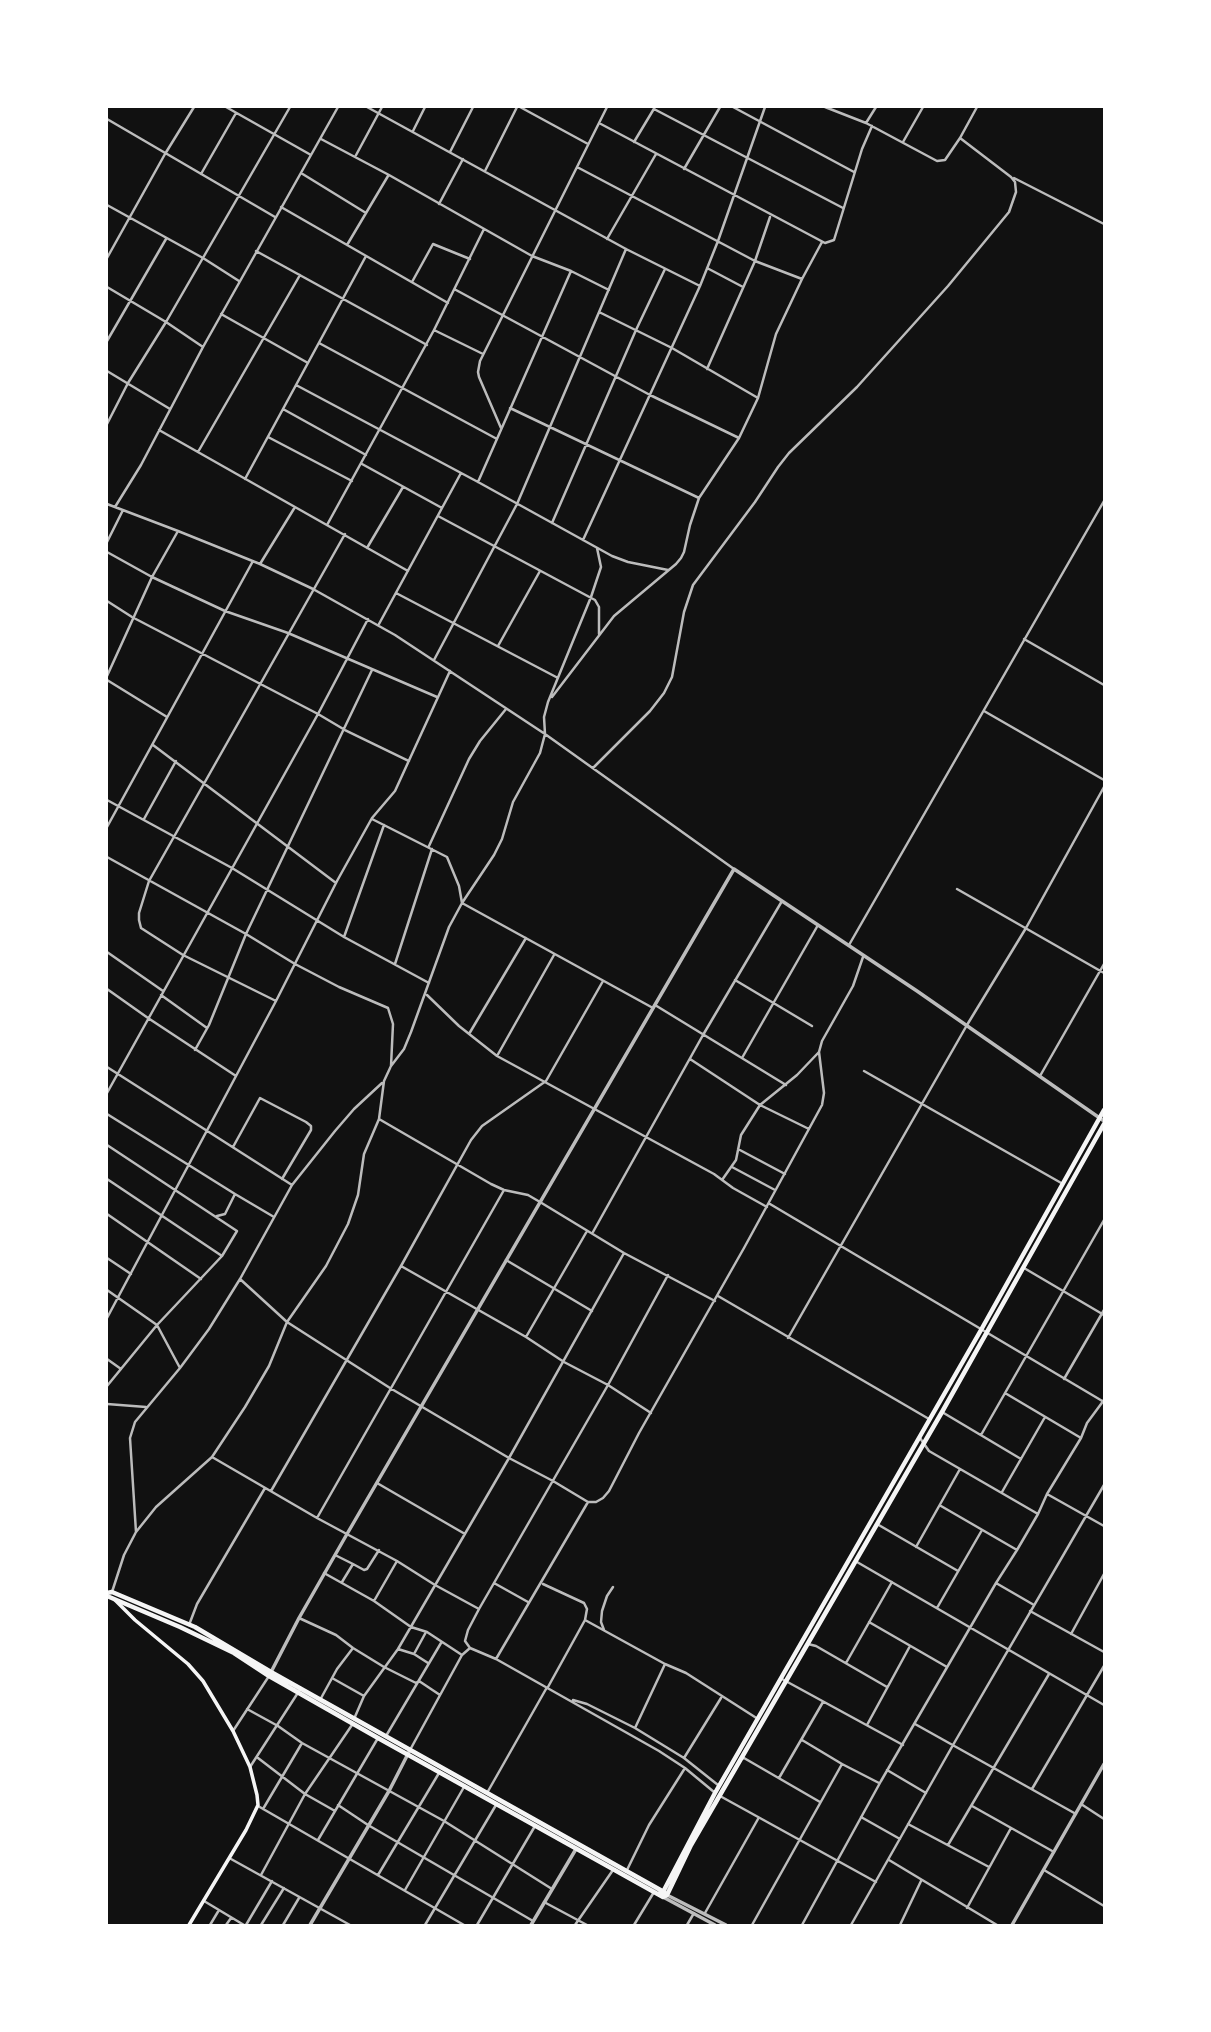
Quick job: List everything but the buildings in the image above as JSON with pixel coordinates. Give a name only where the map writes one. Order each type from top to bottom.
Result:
[{"type":"main road","points":[[721,1787],[741,1759],[853,1560],[987,1334],[1103,1121],[1104,1110]]},
{"type":"main road","points":[[660,1893],[691,1845],[758,1719],[808,1644],[853,1560],[877,1524],[922,1441],[930,1420],[1063,1184],[1103,1121]]},
{"type":"main road","points":[[110,1595],[189,1625],[270,1674],[386,1737],[439,1772],[613,1870],[660,1893]]},
{"type":"main road","points":[[110,1595],[235,1652]]},
{"type":"main road","points":[[110,1595],[188,1664],[203,1681],[233,1731],[250,1767],[257,1795],[258,1805],[231,1858],[189,1925]]},
{"type":"main road","points":[[354,1721],[378,1738],[487,1793],[660,1893]]},
{"type":"street","points":[[107,258],[194,107]]},
{"type":"street","points":[[226,107],[311,155]]},
{"type":"street","points":[[107,424],[128,383],[290,107]]},
{"type":"street","points":[[115,507],[141,465],[203,346],[338,107]]},
{"type":"street","points":[[367,107],[607,239],[700,286]]},
{"type":"street","points":[[355,157],[382,107]]},
{"type":"street","points":[[413,131],[425,107]]},
{"type":"street","points":[[450,152],[473,107]]},
{"type":"street","points":[[485,171],[518,107],[588,144]]},
{"type":"street","points":[[501,428],[478,372],[483,354],[607,107]]},
{"type":"street","points":[[684,169],[720,107]]},
{"type":"street","points":[[733,107],[854,172]]},
{"type":"street","points":[[583,540],[700,286],[765,107]]},
{"type":"street","points":[[825,107],[866,123],[943,162],[960,138],[976,107]]},
{"type":"street","points":[[866,123],[876,107]]},
{"type":"street","points":[[903,142],[923,107]]},
{"type":"street","points":[[634,142],[654,108],[843,208]]},
{"type":"street","points":[[201,174],[236,113]]},
{"type":"street","points":[[107,119],[275,217]]},
{"type":"street","points":[[599,122],[771,216],[828,243],[834,240],[854,172],[872,126]]},
{"type":"street","points":[[960,138],[1011,177],[1104,224]]},
{"type":"street","points":[[320,139],[532,256],[609,290]]},
{"type":"street","points":[[607,239],[656,154]]},
{"type":"street","points":[[439,204],[463,159]]},
{"type":"street","points":[[577,167],[755,261],[802,279]]},
{"type":"street","points":[[300,173],[366,213]]},
{"type":"street","points":[[347,245],[389,175]]},
{"type":"street","points":[[593,768],[650,711],[664,693],[672,677],[692,585],[789,453],[857,387],[948,286],[1009,212],[1016,192],[1015,182],[1011,177]]},
{"type":"street","points":[[107,205],[239,281]]},
{"type":"street","points":[[281,207],[449,303]]},
{"type":"street","points":[[707,369],[755,261],[771,216]]},
{"type":"street","points":[[327,525],[435,330],[484,229]]},
{"type":"street","points":[[107,341],[166,239]]},
{"type":"street","points":[[548,702],[614,616],[676,564],[684,552],[699,498],[738,438],[758,398],[776,334],[822,242]]},
{"type":"street","points":[[412,282],[433,244],[470,259]]},
{"type":"street","points":[[434,660],[517,504],[626,249]]},
{"type":"street","points":[[256,251],[427,345]]},
{"type":"street","points":[[245,479],[366,256]]},
{"type":"street","points":[[707,268],[743,287]]},
{"type":"street","points":[[552,523],[665,269]]},
{"type":"street","points":[[478,482],[571,271]]},
{"type":"street","points":[[198,452],[300,275]]},
{"type":"street","points":[[107,287],[203,346]]},
{"type":"street","points":[[455,290],[650,396],[738,438]]},
{"type":"street","points":[[599,312],[672,348],[758,398]]},
{"type":"street","points":[[221,314],[308,363]]},
{"type":"street","points":[[435,330],[483,354]]},
{"type":"street","points":[[319,343],[497,439]]},
{"type":"street","points":[[107,371],[170,410]]},
{"type":"street","points":[[296,385],[621,560],[668,570]]},
{"type":"street","points":[[510,408],[699,498]]},
{"type":"street","points":[[283,409],[367,455]]},
{"type":"street","points":[[159,430],[408,571]]},
{"type":"street","points":[[268,436],[352,481]]},
{"type":"street","points":[[362,464],[442,508]]},
{"type":"street","points":[[379,625],[461,473]]},
{"type":"street","points":[[367,548],[403,486]]},
{"type":"street","points":[[849,945],[1104,501]]},
{"type":"street","points":[[107,504],[260,564],[379,625],[545,734],[734,869],[967,1025],[1103,1121]]},
{"type":"street","points":[[260,564],[295,507]]},
{"type":"street","points":[[107,542],[123,510]]},
{"type":"street","points":[[438,516],[591,597],[599,607],[599,634]]},
{"type":"street","points":[[167,718],[107,678],[132,617],[178,531]]},
{"type":"street","points":[[276,1001],[183,955],[141,928],[139,913],[149,881],[345,534]]},
{"type":"street","points":[[110,1595],[124,1555],[136,1532],[156,1507],[212,1457],[245,1407],[288,1322],[326,1266],[348,1224],[358,1195],[364,1154],[379,1119],[384,1081],[404,1049],[449,927],[494,855],[502,839],[513,802],[534,765],[545,734],[543,723],[548,702],[601,567],[597,548]]},
{"type":"street","points":[[107,552],[152,577],[225,611],[288,633],[438,696]]},
{"type":"street","points":[[107,827],[253,561]]},
{"type":"street","points":[[498,646],[540,570]]},
{"type":"street","points":[[396,593],[558,678]]},
{"type":"street","points":[[107,601],[132,617],[345,730],[409,761]]},
{"type":"street","points":[[107,1093],[368,619]]},
{"type":"street","points":[[1024,639],[1104,685]]},
{"type":"street","points":[[195,1050],[207,1028],[246,934],[372,670]]},
{"type":"street","points":[[107,1318],[336,883],[372,819],[395,791],[450,671]]},
{"type":"street","points":[[396,964],[430,848],[469,759],[506,709]]},
{"type":"street","points":[[984,711],[1104,780]]},
{"type":"street","points":[[153,745],[336,883]]},
{"type":"street","points":[[144,820],[176,761]]},
{"type":"street","points":[[788,1338],[921,1104],[1026,928],[1104,787]]},
{"type":"street","points":[[107,800],[232,868],[344,937],[429,983]]},
{"type":"street","points":[[372,819],[450,860],[462,903]]},
{"type":"street","points":[[344,937],[384,825]]},
{"type":"street","points":[[107,857],[295,964],[388,1008],[393,1024],[391,1066]]},
{"type":"street","points":[[233,1731],[270,1674],[324,1573],[734,869]]},
{"type":"street","points":[[957,889],[1102,972]]},
{"type":"street","points":[[592,1233],[782,901]]},
{"type":"street","points":[[462,903],[654,1007],[786,1085]]},
{"type":"street","points":[[742,1058],[818,925]]},
{"type":"street","points":[[469,1034],[526,938]]},
{"type":"street","points":[[107,952],[207,1028]]},
{"type":"street","points":[[497,1056],[555,954]]},
{"type":"street","points":[[240,1279],[288,1322],[345,1360],[509,1458],[588,1502],[596,1502],[609,1491],[822,1105],[824,1093],[819,1052],[822,1041],[853,986],[864,955]]},
{"type":"street","points":[[1040,1076],[1102,972],[1104,964]]},
{"type":"street","points":[[735,980],[812,1026]]},
{"type":"street","points":[[271,1491],[471,1140],[482,1126],[546,1081],[603,981]]},
{"type":"street","points":[[107,989],[236,1076]]},
{"type":"street","points":[[426,994],[497,1056],[842,1246],[1104,1401],[1087,1423],[1082,1438],[879,1783],[802,1925]]},
{"type":"street","points":[[722,1180],[732,1167],[741,1135],[760,1105],[786,1085],[819,1052]]},
{"type":"street","points":[[690,1059],[760,1105],[809,1129]]},
{"type":"street","points":[[107,1067],[292,1185]]},
{"type":"street","points":[[864,1071],[1063,1184]]},
{"type":"street","points":[[136,1532],[130,1438],[135,1422],[209,1329],[292,1185],[348,1117],[384,1081]]},
{"type":"street","points":[[233,1147],[260,1098],[306,1122],[312,1126],[311,1130],[282,1178]]},
{"type":"street","points":[[107,1114],[274,1217]]},
{"type":"street","points":[[379,1119],[504,1190],[527,1195],[540,1202],[624,1253],[715,1301]]},
{"type":"street","points":[[107,1146],[237,1231],[222,1256],[157,1325],[107,1386]]},
{"type":"street","points":[[738,1149],[785,1174]]},
{"type":"street","points":[[732,1167],[776,1191]]},
{"type":"street","points":[[107,1179],[222,1256]]},
{"type":"street","points":[[317,1518],[504,1190]]},
{"type":"street","points":[[217,1217],[225,1214],[235,1194]]},
{"type":"street","points":[[107,1214],[201,1279]]},
{"type":"street","points":[[981,1435],[1104,1220]]},
{"type":"street","points":[[526,1337],[588,1230]]},
{"type":"street","points":[[261,1875],[305,1794],[354,1721],[364,1696],[398,1648],[435,1586],[624,1253]]},
{"type":"street","points":[[107,1258],[131,1274]]},
{"type":"street","points":[[506,1260],[592,1311]]},
{"type":"street","points":[[401,1266],[608,1385],[651,1413]]},
{"type":"street","points":[[1024,1268],[1104,1313],[1064,1379]]},
{"type":"street","points":[[668,1275],[479,1609],[466,1641],[470,1648],[496,1659],[659,1751],[718,1795],[876,1882]]},
{"type":"street","points":[[107,1290],[157,1325],[180,1368]]},
{"type":"street","points":[[718,1296],[930,1420]]},
{"type":"street","points":[[107,1359],[122,1370]]},
{"type":"street","points":[[1005,1393],[1082,1438]]},
{"type":"street","points":[[107,1404],[146,1407]]},
{"type":"street","points":[[942,1412],[1021,1459]]},
{"type":"street","points":[[1002,1492],[1045,1417]]},
{"type":"street","points":[[922,1441],[929,1451],[1038,1514]]},
{"type":"street","points":[[212,1457],[479,1609]]},
{"type":"street","points":[[916,1547],[960,1469]]},
{"type":"street","points":[[377,1483],[465,1534]]},
{"type":"street","points":[[852,1925],[1104,1485]]},
{"type":"street","points":[[189,1625],[197,1604],[265,1488]]},
{"type":"street","points":[[1047,1494],[1104,1526]]},
{"type":"street","points":[[496,1659],[588,1502]]},
{"type":"street","points":[[940,1506],[1017,1550]]},
{"type":"street","points":[[877,1524],[958,1571]]},
{"type":"street","points":[[937,1608],[982,1530]]},
{"type":"street","points":[[335,1555],[364,1570],[379,1550]]},
{"type":"street","points":[[853,1560],[1104,1705]]},
{"type":"street","points":[[374,1601],[397,1561]]},
{"type":"street","points":[[342,1582],[353,1564]]},
{"type":"street","points":[[324,1573],[462,1655]]},
{"type":"street","points":[[1071,1634],[1104,1574]]},
{"type":"street","points":[[846,1663],[892,1582]]},
{"type":"street","points":[[494,1583],[528,1602]]},
{"type":"street","points":[[487,1793],[585,1620],[586,1605],[542,1583]]},
{"type":"street","points":[[996,1583],[1034,1605]]},
{"type":"street","points":[[604,1630],[601,1622],[602,1611],[613,1587]]},
{"type":"street","points":[[1030,1612],[1104,1652]]},
{"type":"street","points":[[299,1618],[336,1634],[384,1667],[416,1683],[419,1681],[440,1695]]},
{"type":"street","points":[[585,1620],[686,1673],[758,1719]]},
{"type":"street","points":[[869,1622],[947,1667]]},
{"type":"street","points":[[414,1654],[427,1632]]},
{"type":"street","points":[[386,1737],[441,1643]]},
{"type":"street","points":[[808,1644],[887,1686]]},
{"type":"street","points":[[867,1725],[911,1646]]},
{"type":"street","points":[[319,1701],[353,1648]]},
{"type":"street","points":[[398,1648],[428,1663]]},
{"type":"street","points":[[310,1925],[389,1791],[462,1655],[470,1648]]},
{"type":"street","points":[[635,1728],[665,1664]]},
{"type":"street","points":[[1032,1789],[1104,1666]]},
{"type":"street","points":[[948,1845],[1049,1674]]},
{"type":"street","points":[[332,1678],[364,1696]]},
{"type":"street","points":[[784,1680],[903,1745]]},
{"type":"street","points":[[250,1767],[300,1690]]},
{"type":"street","points":[[684,1758],[722,1696]]},
{"type":"street","points":[[566,1698],[587,1704],[635,1728],[684,1758],[721,1787]]},
{"type":"street","points":[[779,1778],[824,1701]]},
{"type":"street","points":[[247,1709],[302,1743],[444,1821],[552,1889]]},
{"type":"street","points":[[915,1724],[1076,1814]]},
{"type":"street","points":[[318,1840],[378,1738]]},
{"type":"street","points":[[802,1740],[879,1783]]},
{"type":"street","points":[[263,1809],[302,1743]]},
{"type":"street","points":[[258,1758],[305,1794],[335,1811]]},
{"type":"street","points":[[741,1759],[744,1758],[820,1802]]},
{"type":"street","points":[[752,1925],[842,1764]]},
{"type":"street","points":[[1012,1925],[1104,1764]]},
{"type":"street","points":[[626,1871],[649,1825],[685,1768]]},
{"type":"street","points":[[887,1770],[926,1793]]},
{"type":"street","points":[[378,1875],[439,1772]]},
{"type":"street","points":[[405,1891],[465,1786]]},
{"type":"street","points":[[425,1925],[497,1804]]},
{"type":"street","points":[[1081,1804],[1104,1819]]},
{"type":"street","points":[[258,1805],[464,1925]]},
{"type":"street","points":[[338,1805],[532,1923],[576,1849]]},
{"type":"street","points":[[971,1806],[1055,1852]]},
{"type":"street","points":[[861,1817],[900,1839]]},
{"type":"street","points":[[705,1913],[759,1818]]},
{"type":"street","points":[[908,1824],[989,1867]]},
{"type":"street","points":[[477,1925],[535,1826]]},
{"type":"street","points":[[966,1908],[1011,1828]]},
{"type":"street","points":[[231,1858],[350,1925]]},
{"type":"street","points":[[889,1860],[996,1925]]},
{"type":"street","points":[[575,1925],[613,1870]]},
{"type":"street","points":[[1044,1870],[1104,1906]]},
{"type":"street","points":[[204,1901],[245,1925],[272,1881]]},
{"type":"street","points":[[908,1925],[901,1924],[921,1881]]},
{"type":"street","points":[[261,1925],[284,1888]]},
{"type":"street","points":[[660,1893],[715,1925]]},
{"type":"street","points":[[660,1893],[726,1925]]},
{"type":"street","points":[[634,1925],[660,1893]]},
{"type":"street","points":[[283,1925],[300,1897]]},
{"type":"street","points":[[544,1902],[587,1925]]},
{"type":"street","points":[[210,1925],[219,1910]]},
{"type":"street","points":[[687,1925],[694,1913]]},
{"type":"street","points":[[226,1925],[231,1917]]}]
